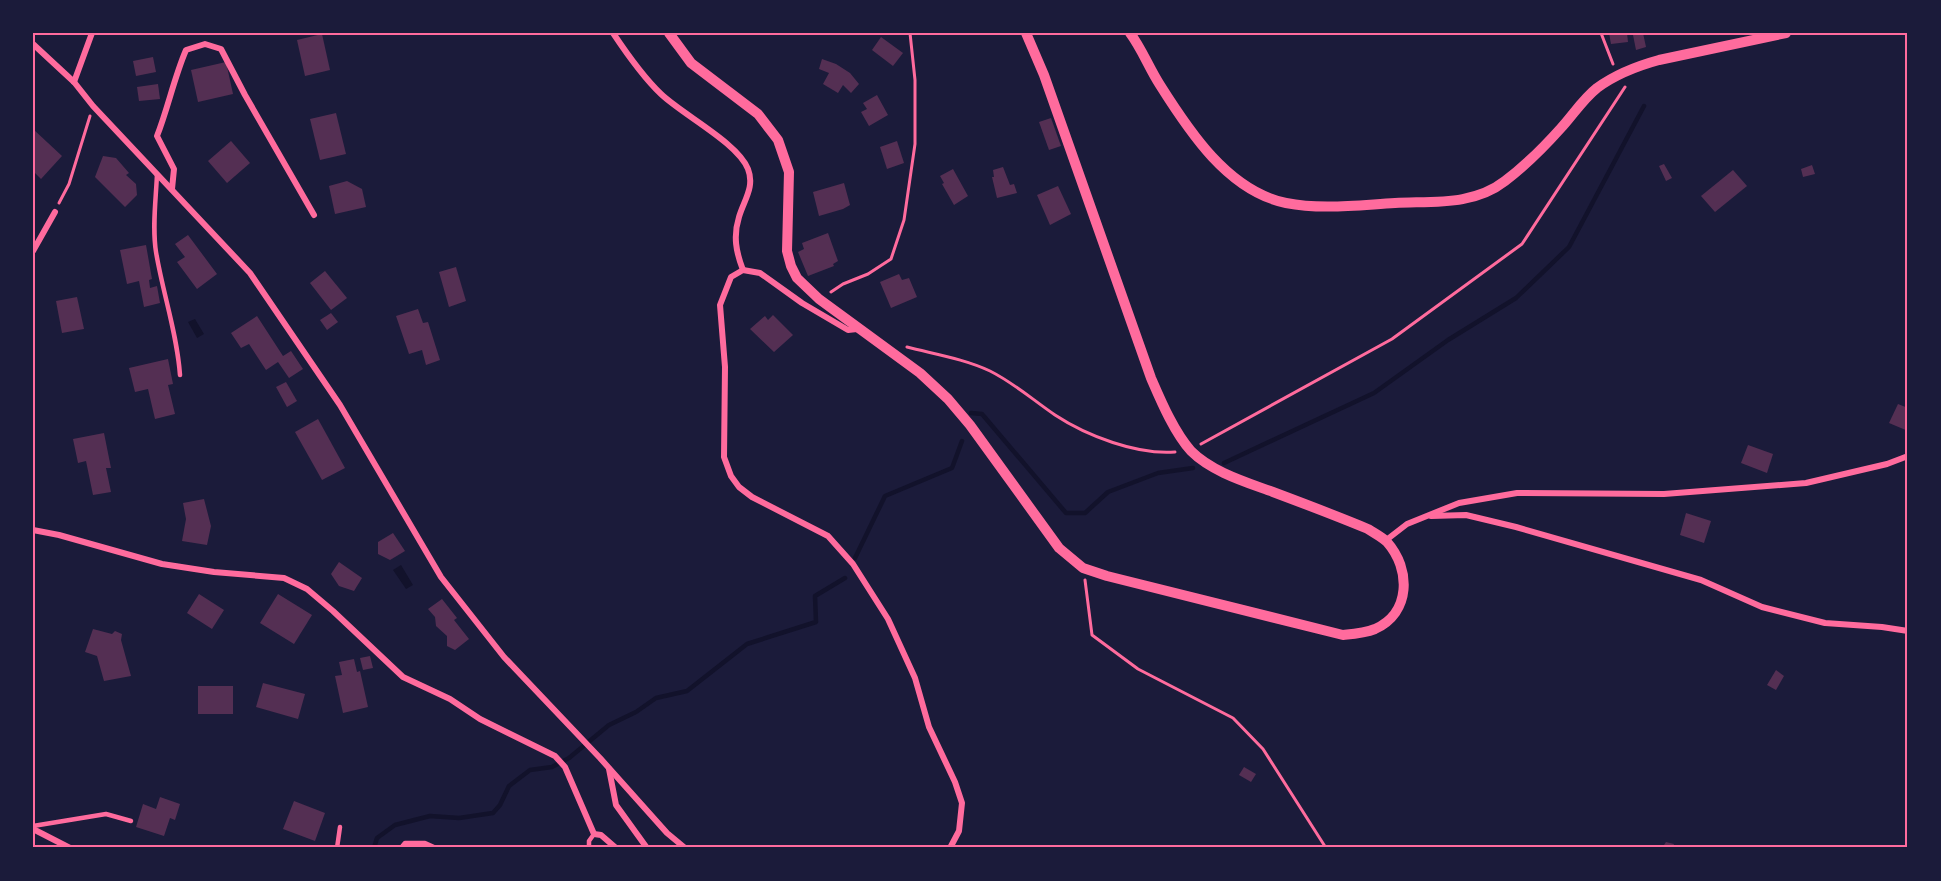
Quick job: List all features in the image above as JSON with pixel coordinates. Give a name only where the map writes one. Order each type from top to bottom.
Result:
[{"type":"street","points":[[74,82],[92,33]]},
{"type":"street","points":[[613,33],[624,50],[661,94],[734,150],[748,168],[751,189],[739,217],[736,234],[736,252],[743,270]]},
{"type":"street","points":[[669,33],[691,63],[758,114],[778,140],[789,172],[787,232],[791,266],[797,278],[819,299],[920,373],[948,399],[970,425],[1059,548],[1083,568],[1133,583],[1343,635],[1374,630],[1398,612],[1405,584],[1397,555],[1385,541],[1368,529],[1233,477],[1206,462],[1191,450],[1160,400],[1048,87],[1026,33]]},
{"type":"street","points":[[1131,33],[1159,84],[1217,163],[1251,191],[1273,200],[1300,205],[1341,206],[1467,199],[1503,183],[1534,156],[1596,88],[1617,75],[1642,64],[1786,33]]},
{"type":"street","points":[[172,189],[174,169],[157,136],[186,50],[205,44],[221,50],[314,215]]},
{"type":"street","points":[[33,45],[74,82],[93,106],[250,273],[340,405],[441,577],[504,657],[600,758],[667,833],[685,848]]},
{"type":"street","points":[[33,251],[55,212]]},
{"type":"street","points":[[861,329],[848,330],[802,303],[760,273],[743,270],[731,278],[720,305],[725,367],[724,457],[731,476],[739,487],[752,497],[828,536],[853,564],[888,619],[915,678],[929,727],[955,782],[962,803],[959,831],[950,848]]},
{"type":"street","points":[[1385,541],[1401,528],[1424,516],[1459,503],[1517,493],[1664,494],[1806,483],[1887,464],[1908,456]]},
{"type":"street","points":[[1424,516],[1466,515],[1516,527],[1701,580],[1762,607],[1825,623],[1908,631]]},
{"type":"street","points":[[33,530],[171,566],[284,578],[307,588],[403,677],[450,699],[480,718],[555,756],[565,767],[594,834],[601,835],[616,848]]},
{"type":"street","points":[[609,768],[616,805],[647,848]]},
{"type":"street","points":[[33,828],[70,848]]},
{"type":"lane","points":[[157,174],[156,251],[178,346],[180,375]]},
{"type":"lane","points":[[33,828],[106,814],[131,822]]},
{"type":"lane","points":[[337,848],[340,827]]},
{"type":"lane","points":[[589,848],[589,841],[594,834]]},
{"type":"lane","points":[[401,848],[405,843],[425,843],[436,848]]},
{"type":"path","points":[[819,299],[843,284],[868,274],[891,259],[904,220],[915,144],[915,80],[910,33]]},
{"type":"path","points":[[907,347],[988,370],[1016,385],[1055,415],[1081,430],[1130,448],[1172,453],[1191,450],[1392,339],[1522,243],[1626,86],[1617,75],[1601,33]]},
{"type":"path","points":[[55,212],[69,184],[93,106]]},
{"type":"path","points":[[1083,568],[1092,635],[1138,669],[1233,718],[1263,749],[1326,848]]},
{"type":"shaded area","points":[[195,319],[204,334],[197,338],[188,322]]},
{"type":"shaded area","points":[[401,565],[413,585],[406,589],[393,570]]},
{"type":"building","points":[[1609,33],[1627,33],[1628,42],[1611,44]]},
{"type":"building","points":[[1643,33],[1646,47],[1636,50],[1633,35]]},
{"type":"building","points":[[322,34],[330,70],[305,76],[297,40]]},
{"type":"building","points":[[881,37],[903,53],[893,66],[872,50]]},
{"type":"building","points":[[153,57],[156,72],[136,76],[133,61]]},
{"type":"building","points":[[822,59],[850,73],[859,84],[851,93],[843,85],[838,93],[823,84],[829,73],[819,69]]},
{"type":"building","points":[[226,62],[233,94],[198,102],[191,70]]},
{"type":"building","points":[[158,84],[160,99],[139,101],[137,87]]},
{"type":"building","points":[[877,95],[888,115],[869,126],[861,112],[867,109],[863,103]]},
{"type":"building","points":[[336,113],[346,154],[320,160],[310,119]]},
{"type":"building","points":[[1051,118],[1061,146],[1049,150],[1039,122]]},
{"type":"building","points":[[33,129],[62,156],[41,179],[33,171]]},
{"type":"building","points":[[231,141],[250,163],[227,183],[208,161]]},
{"type":"building","points":[[897,141],[904,163],[887,169],[880,147]]},
{"type":"building","points":[[103,156],[116,158],[129,173],[126,175],[136,184],[137,195],[125,207],[95,177]]},
{"type":"building","points":[[1664,164],[1672,178],[1666,181],[1659,166]]},
{"type":"building","points":[[1812,165],[1815,174],[1803,177],[1801,169]]},
{"type":"building","points":[[1003,167],[1010,185],[1014,184],[1017,193],[997,198],[992,177],[994,177],[993,170]]},
{"type":"building","points":[[953,169],[968,196],[954,205],[940,176]]},
{"type":"building","points":[[1733,170],[1747,186],[1715,212],[1701,196]]},
{"type":"building","points":[[347,181],[362,189],[366,207],[335,214],[329,186]]},
{"type":"building","points":[[844,183],[850,205],[819,216],[813,192]]},
{"type":"building","points":[[1058,186],[1071,214],[1050,225],[1037,195]]},
{"type":"building","points":[[828,233],[838,261],[833,264],[834,266],[808,276],[798,252],[804,249],[802,243]]},
{"type":"building","points":[[188,235],[217,274],[197,289],[177,262],[185,257],[175,244]]},
{"type":"building","points":[[146,245],[152,279],[149,280],[150,288],[157,286],[160,303],[144,307],[139,281],[127,284],[120,250]]},
{"type":"building","points":[[456,267],[466,301],[449,307],[439,272]]},
{"type":"building","points":[[325,271],[347,298],[331,310],[310,283]]},
{"type":"building","points":[[899,274],[902,280],[909,278],[917,297],[891,308],[880,282]]},
{"type":"building","points":[[77,297],[84,329],[62,333],[56,301]]},
{"type":"building","points":[[418,309],[423,323],[428,322],[440,360],[426,365],[422,350],[409,354],[396,316]]},
{"type":"building","points":[[331,313],[338,322],[327,330],[320,320]]},
{"type":"building","points":[[773,315],[793,335],[774,352],[750,329],[765,316],[768,320]]},
{"type":"building","points":[[257,316],[283,356],[291,351],[303,369],[289,378],[278,362],[266,370],[249,344],[241,348],[231,333]]},
{"type":"building","points":[[168,359],[173,384],[168,385],[175,414],[155,419],[148,389],[135,392],[129,368]]},
{"type":"building","points":[[286,382],[297,401],[287,407],[276,387]]},
{"type":"building","points":[[1898,404],[1908,408],[1908,431],[1889,423]]},
{"type":"building","points":[[318,419],[345,468],[322,480],[295,432]]},
{"type":"building","points":[[104,433],[111,468],[106,468],[111,492],[93,495],[86,461],[78,463],[73,439]]},
{"type":"building","points":[[1748,445],[1773,454],[1767,473],[1741,463]]},
{"type":"building","points":[[204,499],[211,526],[207,545],[182,541],[186,519],[183,503]]},
{"type":"building","points":[[1686,513],[1711,521],[1704,543],[1680,535]]},
{"type":"building","points":[[393,533],[405,551],[390,560],[378,554],[378,542]]},
{"type":"building","points":[[339,562],[362,578],[354,591],[339,586],[331,574]]},
{"type":"building","points":[[199,594],[224,610],[212,629],[187,613]]},
{"type":"building","points":[[278,594],[312,615],[294,644],[260,623]]},
{"type":"building","points":[[442,599],[457,618],[454,620],[469,639],[455,650],[447,646],[447,636],[436,626],[435,617],[428,609]]},
{"type":"building","points":[[93,629],[122,634],[121,640],[131,676],[104,681],[97,656],[85,652]]},
{"type":"building","points":[[370,656],[373,668],[363,670],[360,658]]},
{"type":"building","points":[[354,659],[357,672],[360,671],[368,707],[343,713],[335,676],[342,675],[339,662]]},
{"type":"building","points":[[1776,670],[1784,676],[1776,690],[1767,685]]},
{"type":"building","points":[[263,683],[305,694],[298,719],[256,707]]},
{"type":"building","points":[[198,686],[233,686],[233,714],[198,714]]},
{"type":"building","points":[[1244,767],[1256,774],[1251,782],[1239,775]]},
{"type":"building","points":[[160,797],[180,804],[175,820],[170,818],[164,836],[136,827],[143,804],[156,809]]},
{"type":"building","points":[[294,801],[325,813],[315,841],[283,829]]},
{"type":"building","points":[[1666,842],[1674,844],[1673,848],[1662,848]]},
{"type":"waterway","points":[[1224,463],[1374,393],[1448,340],[1516,298],[1569,247],[1644,106]]},
{"type":"waterway","points":[[971,413],[982,414],[1066,513],[1085,513],[1108,492],[1158,473],[1193,468]]},
{"type":"waterway","points":[[855,558],[885,496],[952,468],[962,441]]},
{"type":"waterway","points":[[374,848],[377,838],[395,825],[430,816],[459,818],[493,813],[500,805],[509,786],[530,770],[552,767],[569,758],[609,725],[636,712],[656,698],[687,691],[747,644],[816,622],[815,596],[845,578]]}]
